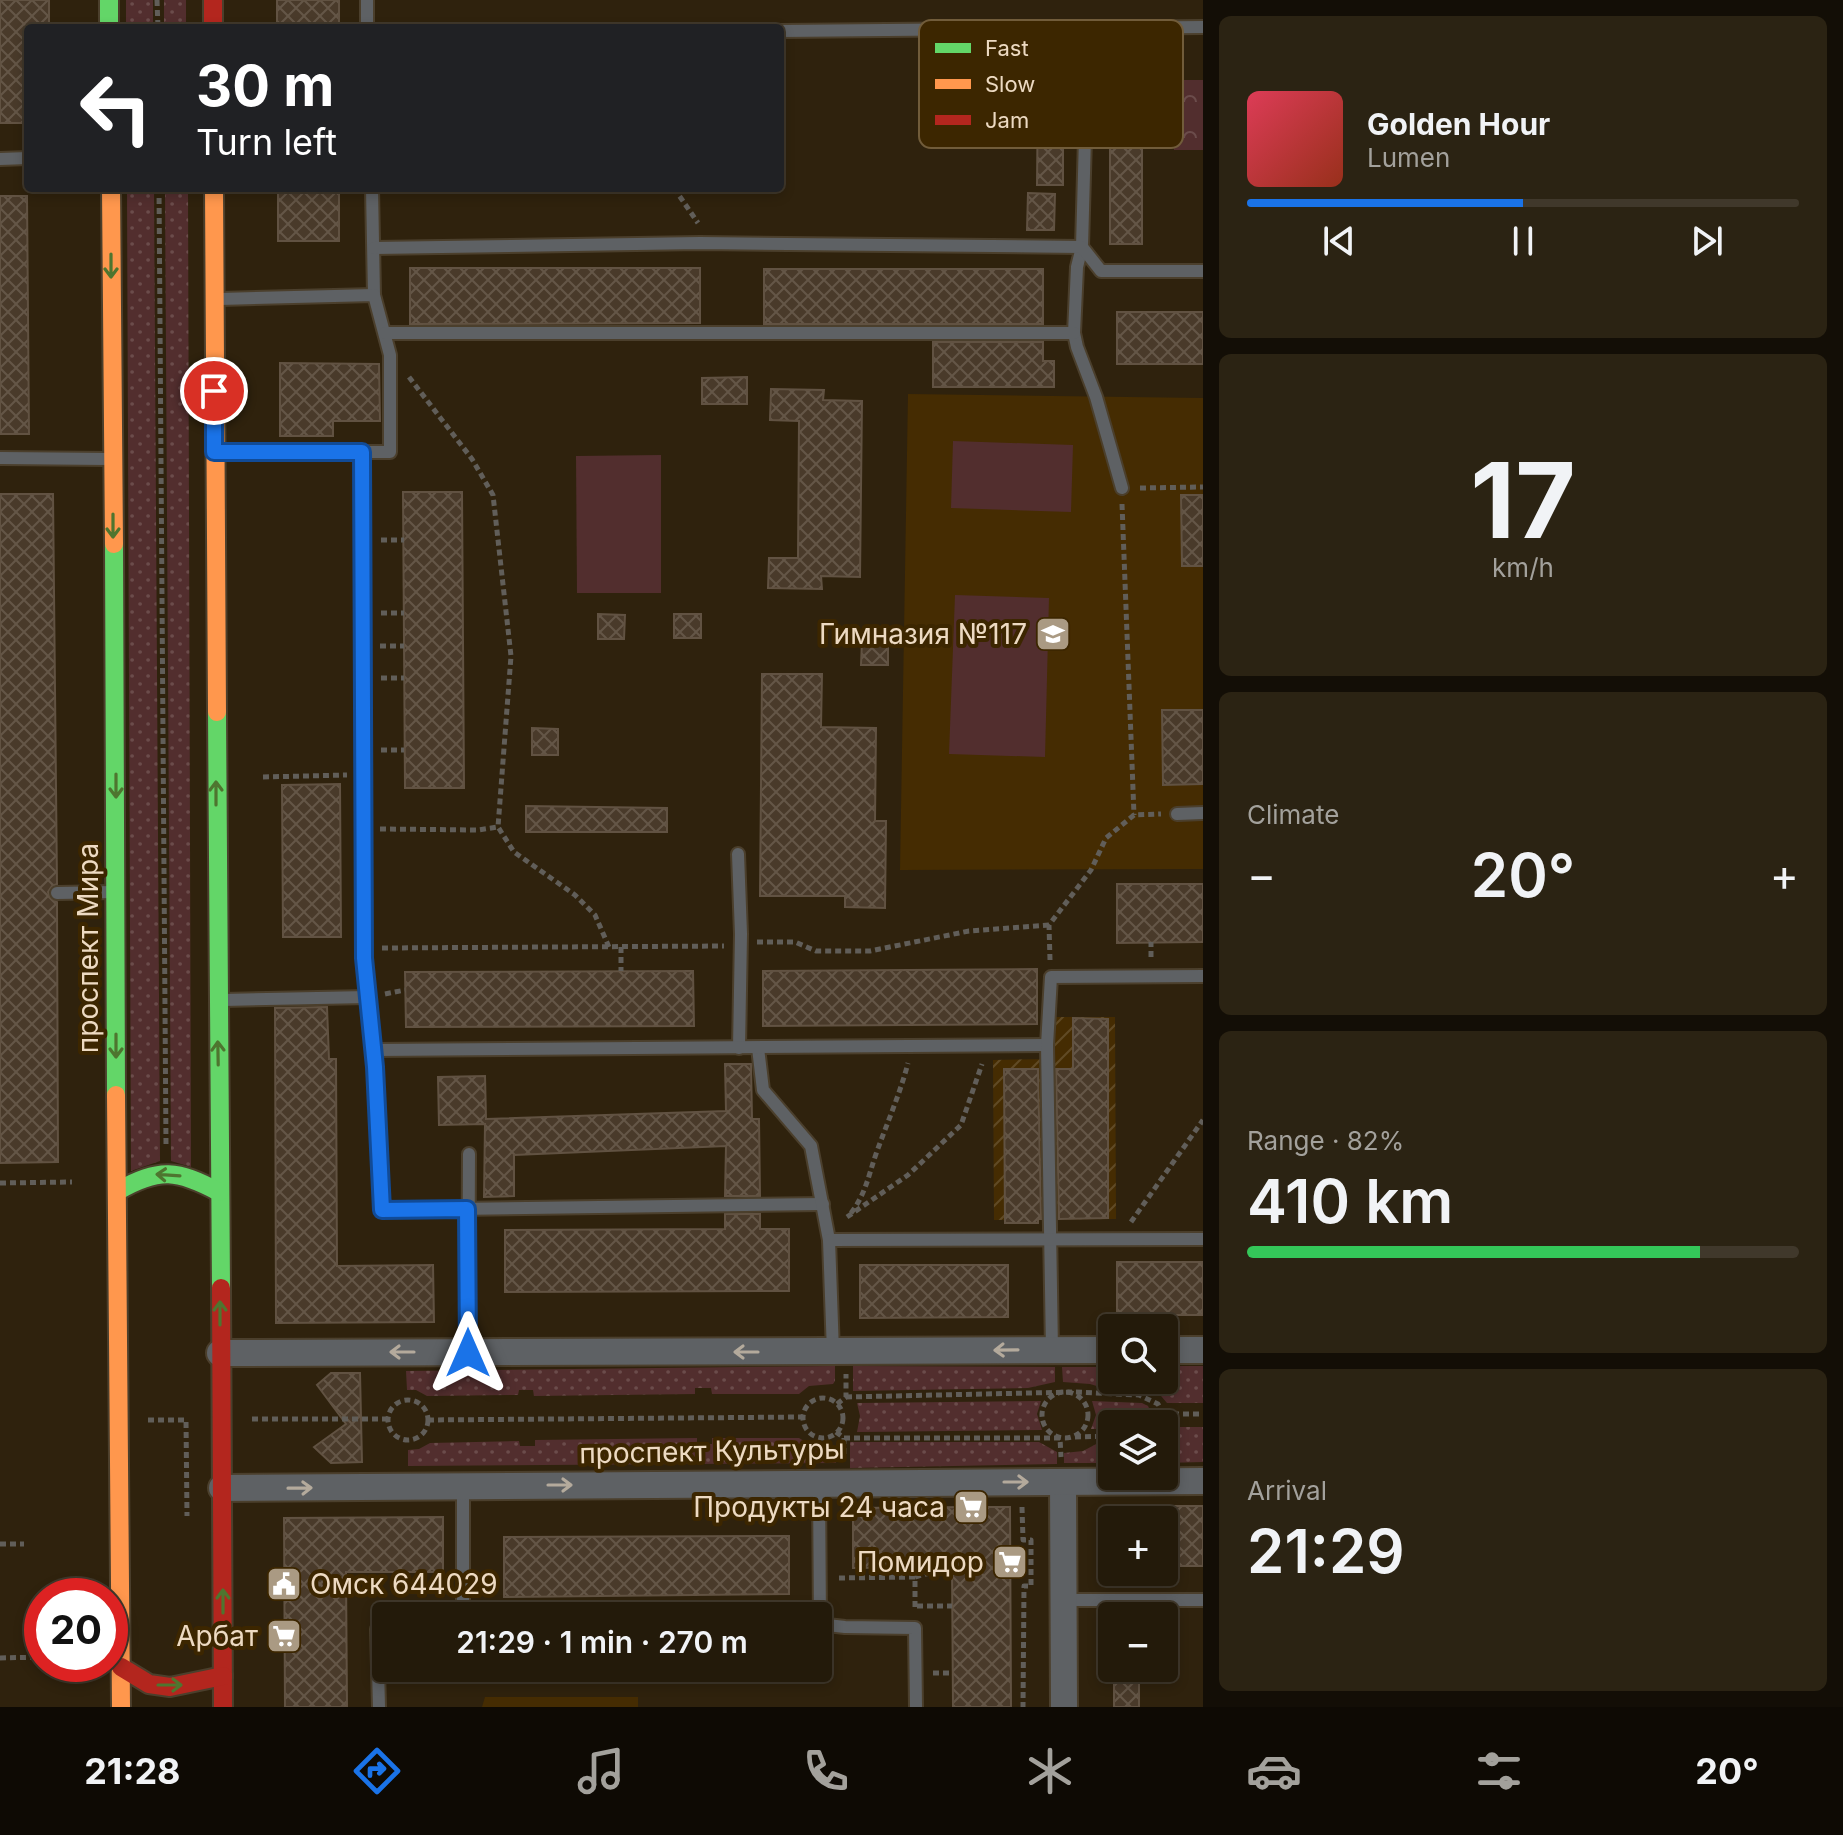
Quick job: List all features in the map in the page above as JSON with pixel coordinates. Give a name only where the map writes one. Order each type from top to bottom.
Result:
[{"type":"main road","points":[[109,0],[109,24]]},
{"type":"main road","points":[[213,0],[213,24]]},
{"type":"main road","name":"проспект Мира","points":[[111,192],[120,1578]]},
{"type":"main road","points":[[214,192],[223,1707]]},
{"type":"main road","points":[[118,1191],[142,1176],[165,1172],[195,1178],[219,1192]]},
{"type":"main road","points":[[128,1671],[149,1684],[170,1687],[223,1676]]},
{"type":"main road","name":"проспект Мира","points":[[121,1682],[121,1707]]},
{"type":"street","points":[[220,1353],[839,1357],[1098,1350]]},
{"type":"street","points":[[1178,1350],[1203,1350]]},
{"type":"street","name":"проспект Культуры","points":[[222,1488],[1203,1481]]},
{"type":"street","points":[[1063,1482],[1064,1707]]},
{"type":"lane","points":[[367,0],[367,24]]},
{"type":"lane","points":[[784,31],[919,29]]},
{"type":"lane","points":[[1085,148],[1082,247],[1077,267],[1074,333],[1122,488]]},
{"type":"lane","points":[[0,159],[24,158]]},
{"type":"lane","points":[[214,452],[390,452],[390,355],[374,295],[372,192]]},
{"type":"lane","points":[[374,248],[700,243],[1082,247]]},
{"type":"lane","points":[[1082,247],[1101,271],[1203,271]]},
{"type":"lane","points":[[214,299],[374,295]]},
{"type":"lane","points":[[385,333],[1074,333]]},
{"type":"lane","points":[[362,452],[365,948],[382,1210],[823,1204]]},
{"type":"lane","points":[[0,458],[113,459]]},
{"type":"lane","points":[[1177,814],[1203,813]]},
{"type":"lane","points":[[738,854],[739,1048]]},
{"type":"lane","points":[[57,893],[116,892]]},
{"type":"lane","points":[[1052,1350],[1047,1045],[1051,977],[1203,976]]},
{"type":"lane","points":[[217,1000],[368,997]]},
{"type":"lane","points":[[373,1050],[1047,1045]]},
{"type":"lane","points":[[758,1048],[763,1090],[811,1146],[833,1240],[839,1357]]},
{"type":"lane","points":[[468,1353],[469,1154]]},
{"type":"lane","points":[[833,1240],[1203,1239]]},
{"type":"lane","points":[[819,1483],[819,1602]]},
{"type":"lane","points":[[463,1486],[463,1602]]},
{"type":"lane","points":[[1063,1600],[1203,1600]]},
{"type":"lane","points":[[832,1626],[915,1628],[916,1707]]},
{"type":"lane","points":[[378,1682],[379,1707]]},
{"type":"path","points":[[157,0],[158,24]]},
{"type":"path","points":[[159,192],[165,1172]]},
{"type":"path","points":[[677,192],[701,226],[700,243]]},
{"type":"path","points":[[390,355],[472,459],[493,495],[511,656],[498,827],[514,852],[575,895],[595,915],[609,947]]},
{"type":"path","points":[[1051,977],[1049,925],[1091,870],[1106,838],[1134,815],[1122,488],[1203,487]]},
{"type":"path","points":[[384,646],[404,646]]},
{"type":"path","points":[[263,777],[364,775]]},
{"type":"path","points":[[364,829],[478,830],[498,827]]},
{"type":"path","points":[[365,948],[740,946],[753,942],[795,942],[816,951],[870,951],[969,931],[1049,925]]},
{"type":"path","points":[[621,947],[621,971]]},
{"type":"path","points":[[393,992],[405,990]]},
{"type":"path","points":[[847,1217],[863,1197],[916,1047]]},
{"type":"path","points":[[833,1240],[836,1226],[908,1175],[961,1125],[987,1047]]},
{"type":"path","points":[[1119,1239],[1203,1120]]},
{"type":"path","points":[[0,1183],[72,1182]]},
{"type":"path","points":[[839,1357],[846,1397]]},
{"type":"path","points":[[837,1404],[846,1397],[1063,1393],[1139,1395],[1158,1404],[1161,1410]]},
{"type":"path","points":[[1060,1438],[1045,1427],[1042,1412],[1050,1398],[1063,1393],[1080,1398],[1088,1414],[1083,1430],[1070,1438]]},
{"type":"path","points":[[825,1398],[837,1404],[842,1421],[836,1432],[826,1437],[812,1434],[803,1417],[807,1406],[816,1399],[825,1398]]},
{"type":"path","points":[[406,1400],[420,1404],[428,1420],[421,1435],[407,1440],[393,1433],[389,1419],[394,1406],[406,1400]]},
{"type":"path","points":[[1178,1414],[1203,1414]]},
{"type":"path","points":[[428,1420],[803,1417]]},
{"type":"path","points":[[268,1419],[389,1419]]},
{"type":"path","points":[[143,1420],[186,1420]]},
{"type":"path","points":[[836,1432],[844,1438],[1098,1437]]},
{"type":"path","points":[[844,1438],[844,1460]]},
{"type":"path","points":[[1022,1498],[1023,1540],[1031,1540],[1031,1586],[1024,1586],[1023,1707]]},
{"type":"path","points":[[0,1544],[24,1544]]},
{"type":"path","points":[[1010,1562],[1031,1562]]},
{"type":"path","points":[[819,1578],[915,1577],[952,1567]]},
{"type":"path","points":[[900,1568],[900,1577]]},
{"type":"path","points":[[915,1577],[915,1628]]},
{"type":"path","points":[[915,1606],[952,1606]]},
{"type":"path","points":[[0,1658],[24,1657]]},
{"type":"shaded area","name":"Гимназия №117","points":[[908,394],[1203,398],[1203,869],[900,870]]},
{"type":"shaded area","points":[[1054,1017],[1115,1017],[1116,1219],[994,1220],[993,1060],[1054,1059]]},
{"type":"shaded area","points":[[485,1697],[638,1697],[638,1707],[482,1707]]},
{"type":"green space","points":[[126,0],[153,0],[153,24],[126,24]]},
{"type":"green space","points":[[164,0],[186,0],[186,24],[164,24]]},
{"type":"green space","points":[[1183,80],[1203,80],[1203,150],[1174,150],[1183,148]]},
{"type":"green space","points":[[127,192],[154,192],[160,1161],[131,1171]]},
{"type":"green space","points":[[165,192],[188,192],[191,1167],[171,1161]]},
{"type":"green space","points":[[953,441],[1073,445],[1071,512],[951,508]]},
{"type":"green space","points":[[661,455],[661,593],[577,593],[576,456]]},
{"type":"green space","points":[[955,595],[1049,598],[1045,757],[949,754]]},
{"type":"green space","points":[[835,1366],[833,1384],[809,1386],[799,1394],[712,1394],[711,1388],[695,1388],[695,1394],[534,1396],[533,1390],[519,1390],[518,1395],[427,1396],[416,1390],[407,1390],[406,1371]]},
{"type":"green space","points":[[853,1366],[1055,1367],[1055,1382],[1028,1388],[853,1391]]},
{"type":"green space","points":[[1178,1366],[1203,1366],[1203,1403],[1167,1403],[1159,1394],[1178,1394]]},
{"type":"green space","points":[[1062,1367],[1098,1367],[1098,1386],[1063,1382]]},
{"type":"green space","points":[[1041,1401],[1037,1414],[1042,1430],[857,1432],[860,1416],[857,1403]]},
{"type":"green space","points":[[1092,1401],[1142,1403],[1150,1410],[1098,1410],[1098,1429],[1091,1429],[1096,1415]]},
{"type":"green space","points":[[1178,1427],[1203,1427],[1203,1462],[1178,1463]]},
{"type":"green space","points":[[697,1438],[697,1444],[712,1444],[712,1438],[799,1438],[809,1444],[834,1445],[836,1463],[408,1466],[408,1450],[430,1443],[519,1441],[520,1446],[535,1446],[535,1440]]},
{"type":"green space","points":[[850,1442],[1039,1442],[1057,1452],[1057,1464],[850,1468]]},
{"type":"green space","points":[[1098,1443],[1098,1463],[1064,1463],[1064,1453],[1083,1451]]},
{"type":"building","points":[[0,0],[49,0],[49,24],[24,24],[24,123],[0,123]]},
{"type":"building","points":[[277,0],[339,0],[339,24],[277,24]]},
{"type":"building","points":[[1037,148],[1063,148],[1063,185],[1037,185]]},
{"type":"building","points":[[1110,148],[1142,148],[1142,244],[1110,244]]},
{"type":"building","points":[[278,192],[339,192],[339,241],[278,241]]},
{"type":"building","points":[[1028,193],[1055,194],[1054,230],[1027,230]]},
{"type":"building","points":[[0,196],[27,196],[29,434],[0,434]]},
{"type":"building","points":[[410,268],[700,268],[700,323],[410,324]]},
{"type":"building","points":[[764,269],[1043,269],[1043,324],[764,324]]},
{"type":"building","points":[[1117,312],[1203,312],[1203,364],[1117,364]]},
{"type":"building","points":[[933,342],[1043,342],[1043,361],[1054,361],[1054,387],[933,387]]},
{"type":"building","points":[[280,363],[379,364],[380,421],[333,421],[333,436],[280,436]]},
{"type":"building","points":[[747,377],[747,404],[702,404],[702,378]]},
{"type":"building","points":[[771,389],[824,390],[823,400],[862,401],[860,577],[821,576],[822,589],[768,588],[769,558],[798,558],[799,421],[770,420]]},
{"type":"building","points":[[403,492],[462,492],[464,788],[405,788]]},
{"type":"building","points":[[0,494],[53,494],[57,884],[48,892],[50,898],[57,902],[58,1162],[0,1163]]},
{"type":"building","points":[[1181,495],[1203,495],[1203,566],[1182,566]]},
{"type":"building","points":[[598,614],[625,615],[624,639],[598,639]]},
{"type":"building","points":[[674,614],[701,614],[701,638],[674,638]]},
{"type":"building","points":[[862,641],[888,641],[888,665],[861,665]]},
{"type":"building","points":[[762,674],[822,674],[821,727],[876,728],[875,821],[886,821],[885,908],[845,907],[845,896],[760,896]]},
{"type":"building","points":[[1162,710],[1203,710],[1203,784],[1163,785]]},
{"type":"building","points":[[532,728],[558,729],[558,755],[532,755]]},
{"type":"building","points":[[340,784],[341,937],[283,937],[282,785]]},
{"type":"building","points":[[526,806],[667,808],[667,832],[526,832]]},
{"type":"building","points":[[1117,884],[1203,884],[1203,942],[1117,943]]},
{"type":"building","points":[[1037,969],[1037,1024],[763,1026],[763,971]]},
{"type":"building","points":[[693,971],[694,1026],[406,1027],[405,972]]},
{"type":"building","points":[[327,1007],[329,1059],[336,1059],[337,1266],[433,1265],[434,1322],[276,1323],[275,1008]]},
{"type":"building","points":[[1073,1018],[1108,1019],[1108,1218],[1059,1219],[1056,1069],[1073,1069]]},
{"type":"building","points":[[725,1064],[751,1064],[752,1119],[759,1119],[760,1196],[725,1196],[726,1146],[514,1155],[514,1196],[484,1197],[485,1124],[439,1125],[438,1077],[485,1076],[486,1119],[726,1111]]},
{"type":"building","points":[[1004,1069],[1038,1069],[1041,1219],[1038,1223],[1005,1223]]},
{"type":"building","points":[[725,1214],[760,1214],[760,1229],[789,1229],[789,1291],[505,1292],[505,1230],[725,1229]]},
{"type":"building","points":[[1117,1262],[1203,1262],[1203,1315],[1117,1314]]},
{"type":"building","points":[[860,1265],[1008,1265],[1008,1317],[860,1318]]},
{"type":"building","points":[[331,1373],[360,1373],[362,1462],[331,1463],[314,1447],[346,1424],[317,1385]]},
{"type":"building","points":[[1178,1506],[1203,1506],[1203,1566],[1178,1566]]},
{"type":"building","points":[[1010,1507],[1011,1707],[953,1707],[952,1567],[853,1568],[853,1508]]},
{"type":"building","points":[[443,1517],[443,1572],[346,1572],[347,1707],[285,1707],[284,1518]]},
{"type":"building","points":[[789,1536],[789,1594],[504,1597],[504,1537]]},
{"type":"building","points":[[1114,1682],[1139,1682],[1139,1707],[1114,1707]]},
{"type":"traffic: fast","points":[[109,0],[109,24]]},
{"type":"traffic: fast","points":[[114,544],[116,1095]]},
{"type":"traffic: fast","points":[[217,712],[221,1288]]},
{"type":"traffic: fast","points":[[118,1191],[145,1178],[168,1174],[192,1179],[219,1192]]},
{"type":"traffic: slow","points":[[111,192],[114,544]]},
{"type":"traffic: slow","points":[[214,192],[217,712]]},
{"type":"traffic: slow","points":[[116,1095],[121,1707]]},
{"type":"traffic: jam","points":[[213,0],[213,24]]},
{"type":"traffic: jam","points":[[221,1288],[223,1707]]},
{"type":"traffic: jam","points":[[128,1671],[149,1684],[170,1687],[223,1676]]},
{"type":"place","name":"Гимназия №117","points":[[1053,634]]},
{"type":"place","name":"Продукты 24 часа","points":[[971,1507]]},
{"type":"place","name":"Помидор","points":[[1010,1562]]},
{"type":"place","name":"Омск 644029","points":[[284,1584]]},
{"type":"place","name":"Арбат","points":[[284,1636]]},
{"type":"route","points":[[214,391],[214,452],[362,452],[364,958],[375,1067],[382,1210],[467,1209],[468,1353]]}]
